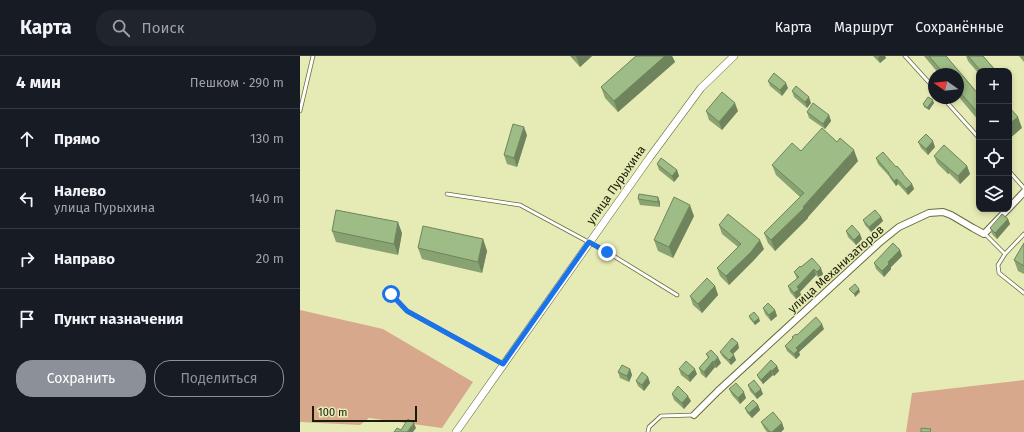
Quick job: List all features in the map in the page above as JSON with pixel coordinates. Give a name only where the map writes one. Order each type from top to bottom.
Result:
[{"type":"street","name":"улица Пурыхина","points":[[456,432],[589,242],[701,88],[734,56]]},
{"type":"street","points":[[1012,204],[1024,192]]},
{"type":"street","name":"улица Механизаторов","points":[[694,415],[898,227],[929,213],[943,212],[984,234]]},
{"type":"street","points":[[984,234],[1004,212]]},
{"type":"lane","points":[[300,111],[313,56]]},
{"type":"lane","points":[[905,56],[928,81]]},
{"type":"lane","points":[[948,104],[976,135]]},
{"type":"lane","points":[[1012,174],[1024,188]]},
{"type":"lane","points":[[447,194],[520,205],[589,242],[677,295]]},
{"type":"lane","points":[[984,234],[1005,254]]},
{"type":"lane","points":[[1024,234],[1005,254],[998,265],[999,273],[1024,293]]},
{"type":"lane","points":[[391,294],[407,311],[503,364]]},
{"type":"lane","points":[[648,432],[648,427],[661,416],[694,415]]},
{"type":"shaded area","points":[[300,310],[383,329],[473,382],[442,428],[369,418],[360,425],[300,422]]},
{"type":"shaded area","points":[[1024,380],[1024,432],[906,432],[912,393]]},
{"type":"building","points":[[636,56],[665,56],[614,101],[601,87]]},
{"type":"building","points":[[929,56],[946,56],[956,68],[939,68]]},
{"type":"building","points":[[968,56],[983,56],[993,68],[978,68]]},
{"type":"building","points":[[774,73],[786,83],[780,90],[768,81]]},
{"type":"building","points":[[964,77],[976,91],[976,111],[964,97]]},
{"type":"building","points":[[796,86],[809,97],[805,102],[792,91]]},
{"type":"building","points":[[722,92],[735,103],[719,122],[706,111]]},
{"type":"building","points":[[928,97],[928,104],[930,104],[927,108],[923,104]]},
{"type":"building","points":[[813,103],[829,115],[823,124],[807,112]]},
{"type":"building","points":[[1012,110],[1018,117],[1012,122]]},
{"type":"building","points":[[513,124],[524,127],[514,158],[504,155]]},
{"type":"building","points":[[822,128],[837,142],[840,138],[854,150],[803,207],[804,208],[771,240],[764,233],[804,193],[772,165],[792,143],[801,151]]},
{"type":"building","points":[[926,134],[933,141],[926,149],[918,142]]},
{"type":"building","points":[[944,145],[967,166],[958,176],[934,156]]},
{"type":"building","points":[[883,152],[912,184],[906,189],[897,179],[894,181],[876,158]]},
{"type":"building","points":[[661,158],[677,170],[672,176],[657,164]]},
{"type":"building","points":[[639,194],[658,197],[658,202],[638,199]]},
{"type":"building","points":[[674,197],[690,205],[669,247],[654,240]]},
{"type":"building","points":[[336,210],[398,222],[394,244],[332,231]]},
{"type":"building","points":[[875,210],[881,217],[869,227],[863,220]]},
{"type":"building","points":[[728,214],[760,240],[751,252],[726,276],[717,268],[741,244],[719,225]]},
{"type":"building","points":[[1002,214],[1008,219],[995,233],[990,228]]},
{"type":"building","points":[[852,225],[860,234],[854,240],[846,231]]},
{"type":"building","points":[[423,226],[483,239],[478,262],[418,248]]},
{"type":"building","points":[[893,243],[900,250],[888,262],[889,264],[882,271],[874,263]]},
{"type":"building","points":[[1024,243],[1024,266],[1014,260]]},
{"type":"building","points":[[812,258],[821,268],[817,272],[814,269],[797,287],[799,289],[794,293],[788,286],[799,277],[794,272]]},
{"type":"building","points":[[707,278],[715,286],[698,304],[690,296]]},
{"type":"building","points":[[855,284],[859,289],[854,294],[849,289]]},
{"type":"building","points":[[768,303],[775,310],[769,315],[763,308]]},
{"type":"building","points":[[754,312],[759,318],[754,322],[749,316]]},
{"type":"building","points":[[816,317],[822,324],[796,348],[798,350],[794,354],[785,346],[793,338],[792,337],[796,334],[797,335]]},
{"type":"building","points":[[732,338],[738,343],[730,351],[734,355],[729,360],[720,352]]},
{"type":"building","points":[[711,350],[718,357],[704,372],[699,368],[709,357],[706,354]]},
{"type":"building","points":[[771,360],[777,366],[761,380],[757,375]]},
{"type":"building","points":[[686,361],[695,369],[688,376],[679,369]]},
{"type":"building","points":[[622,365],[630,369],[627,376],[618,372]]},
{"type":"building","points":[[642,372],[648,377],[642,385],[636,381]]},
{"type":"building","points":[[754,380],[761,389],[755,394],[748,385]]},
{"type":"building","points":[[736,383],[744,392],[738,398],[729,389]]},
{"type":"building","points":[[678,386],[688,396],[682,403],[672,394]]},
{"type":"building","points":[[753,400],[758,405],[749,413],[745,408]]},
{"type":"building","points":[[773,412],[782,423],[770,432],[761,422]]},
{"type":"building","points":[[408,419],[414,423],[407,432],[394,432],[397,428],[401,430]]},
{"type":"building","points":[[921,428],[931,429],[930,432],[921,432]]},
{"type":"route","points":[[391,294],[407,311],[503,364],[589,242],[607,252]]}]
